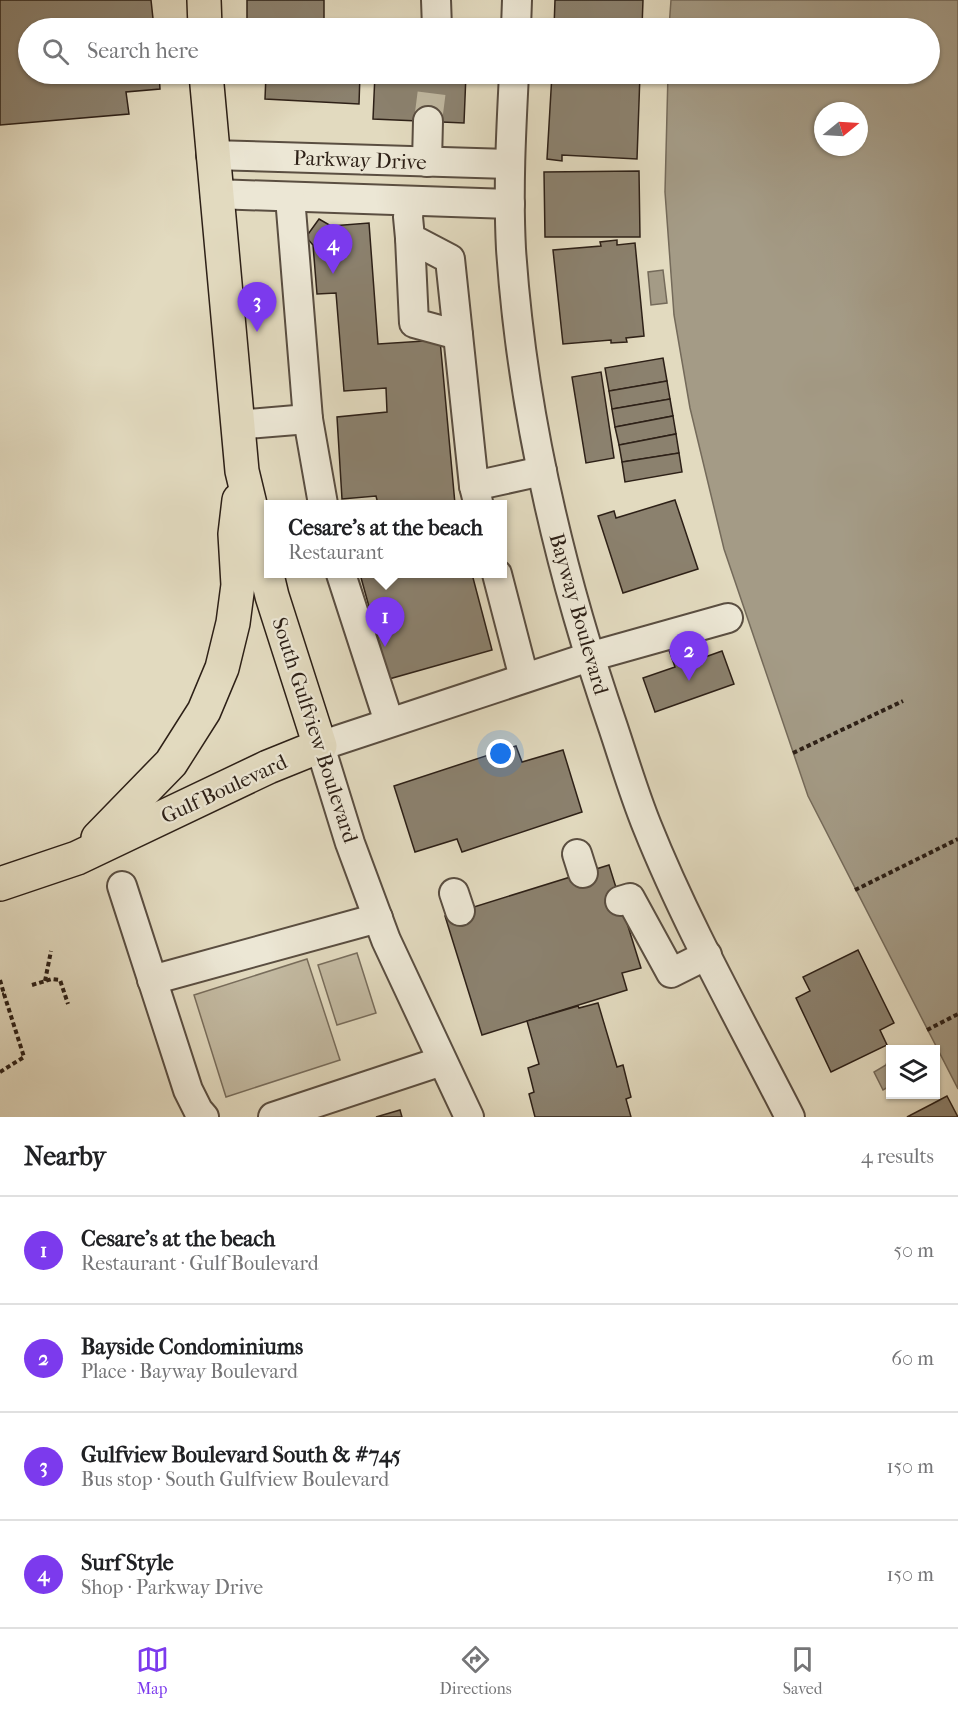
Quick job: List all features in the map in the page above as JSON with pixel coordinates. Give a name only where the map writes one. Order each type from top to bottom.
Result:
[{"type":"main road","points":[[204,0],[205,18]]},
{"type":"main road","name":"South Gulfview Boulevard","points":[[207,84],[215,195],[242,471],[264,563]]},
{"type":"main road","points":[[77,858],[137,801],[171,763],[209,700],[222,668],[233,623],[238,585],[235,534],[242,471]]},
{"type":"main road","name":"South Gulfview Boulevard","points":[[268,578],[320,746]]},
{"type":"main road","name":"Gulf Boulevard","points":[[0,884],[77,858],[268,766],[320,746]]},
{"type":"street","points":[[436,0],[437,18]]},
{"type":"street","points":[[516,18],[517,0]]},
{"type":"street","name":"Bayway Boulevard","points":[[513,84],[509,164],[511,250],[522,358],[561,561],[589,657],[646,826],[707,955],[790,1117]]},
{"type":"street","points":[[427,162],[428,121]]},
{"type":"street","name":"Parkway Drive","points":[[212,155],[509,164]]},
{"type":"street","name":"Parkway Drive","points":[[215,195],[510,204]]},
{"type":"street","points":[[290,196],[308,419],[322,500]]},
{"type":"street","points":[[410,201],[408,217],[414,323],[458,335]]},
{"type":"street","points":[[410,238],[450,259],[477,495],[542,471]]},
{"type":"street","points":[[237,425],[308,419]]},
{"type":"street","points":[[343,578],[389,722]]},
{"type":"street","points":[[498,578],[524,678]]},
{"type":"street","name":"Gulf Boulevard","points":[[320,746],[589,657],[728,618]]},
{"type":"street","name":"South Gulfview Boulevard","points":[[320,746],[378,918],[469,1117]]},
{"type":"street","points":[[122,886],[188,1090],[204,1117]]},
{"type":"street","points":[[620,901],[630,898],[671,973],[707,955]]},
{"type":"street","points":[[150,972],[378,918]]},
{"type":"street","points":[[273,1117],[442,1061]]},
{"type":"path","points":[[793,753],[903,700]]},
{"type":"path","points":[[855,890],[958,840]]},
{"type":"path","points":[[45,981],[51,951]]},
{"type":"path","points":[[0,980],[24,1057],[0,1072]]},
{"type":"path","points":[[32,985],[60,980],[68,1004]]},
{"type":"path","points":[[927,1030],[958,1014]]},
{"type":"shaded area","points":[[671,0],[958,0],[958,1089],[940,1054],[940,1045],[935,1045],[808,796],[724,549],[690,408],[674,315],[665,192],[668,84],[940,84],[940,18],[670,18]]},
{"type":"shaded area","points":[[663,270],[667,303],[651,305],[648,272]]},
{"type":"shaded area","points":[[357,953],[376,1013],[337,1025],[318,965]]},
{"type":"shaded area","points":[[307,959],[340,1060],[226,1097],[194,995]]},
{"type":"shaded area","points":[[886,1065],[886,1088],[883,1090],[874,1072]]},
{"type":"building","points":[[0,0],[151,0],[153,18],[18,18],[18,84],[160,84],[160,89],[126,92],[129,114],[0,125]]},
{"type":"building","points":[[247,0],[324,0],[324,18],[247,18]]},
{"type":"building","points":[[555,0],[643,0],[642,18],[554,18]]},
{"type":"building","points":[[266,84],[360,84],[359,104],[265,99]]},
{"type":"building","points":[[375,84],[466,84],[464,123],[373,119]]},
{"type":"building","points":[[551,84],[640,84],[637,159],[562,155],[562,161],[547,159]]},
{"type":"building","points":[[639,171],[640,237],[545,237],[544,172]]},
{"type":"building","points":[[319,219],[331,226],[369,223],[378,344],[440,340],[455,500],[377,500],[376,496],[342,499],[337,417],[387,412],[386,388],[344,391],[336,293],[317,294],[313,245],[306,237]]},
{"type":"building","points":[[617,240],[617,245],[635,243],[644,336],[626,338],[627,342],[611,343],[611,340],[563,344],[553,250],[601,246],[600,242]]},
{"type":"building","points":[[663,358],[667,381],[609,391],[605,368]]},
{"type":"building","points":[[601,372],[614,458],[586,463],[572,377]]},
{"type":"building","points":[[667,381],[670,399],[612,409],[609,391]]},
{"type":"building","points":[[670,399],[673,416],[615,427],[612,409]]},
{"type":"building","points":[[673,416],[676,434],[619,445],[615,427]]},
{"type":"building","points":[[676,434],[679,453],[622,462],[619,445]]},
{"type":"building","points":[[679,453],[682,472],[625,482],[622,462]]},
{"type":"building","points":[[675,500],[698,569],[623,593],[598,516],[614,511],[616,518]]},
{"type":"building","points":[[361,578],[473,578],[492,650],[389,679]]},
{"type":"building","points":[[685,645],[691,662],[722,651],[734,684],[655,712],[643,678],[675,667],[669,650]]},
{"type":"building","points":[[516,746],[522,762],[563,750],[582,812],[462,852],[457,839],[415,852],[394,786]]},
{"type":"building","points":[[609,865],[641,968],[622,973],[627,990],[482,1035],[445,916]]},
{"type":"building","points":[[858,950],[894,1023],[880,1030],[887,1045],[831,1072],[796,998],[810,991],[803,977]]},
{"type":"building","points":[[598,1003],[617,1067],[623,1065],[631,1097],[626,1099],[631,1117],[535,1117],[529,1094],[534,1092],[528,1068],[539,1064],[527,1021],[578,1006],[579,1008]]},
{"type":"building","points":[[947,1096],[958,1117],[907,1117],[932,1104]]},
{"type":"building","points":[[400,1110],[402,1117],[376,1117]]},
{"type":"tunnel","points":[[428,121],[433,84]]},
{"type":"place","name":"Surf Style","points":[[333,274]]},
{"type":"place","name":"Gulfview Boulevard South & #745","points":[[257,332]]},
{"type":"place","name":"Cesare's at the beach","points":[[385,647]]},
{"type":"place","name":"Bayside Condominiums","points":[[689,681]]}]
